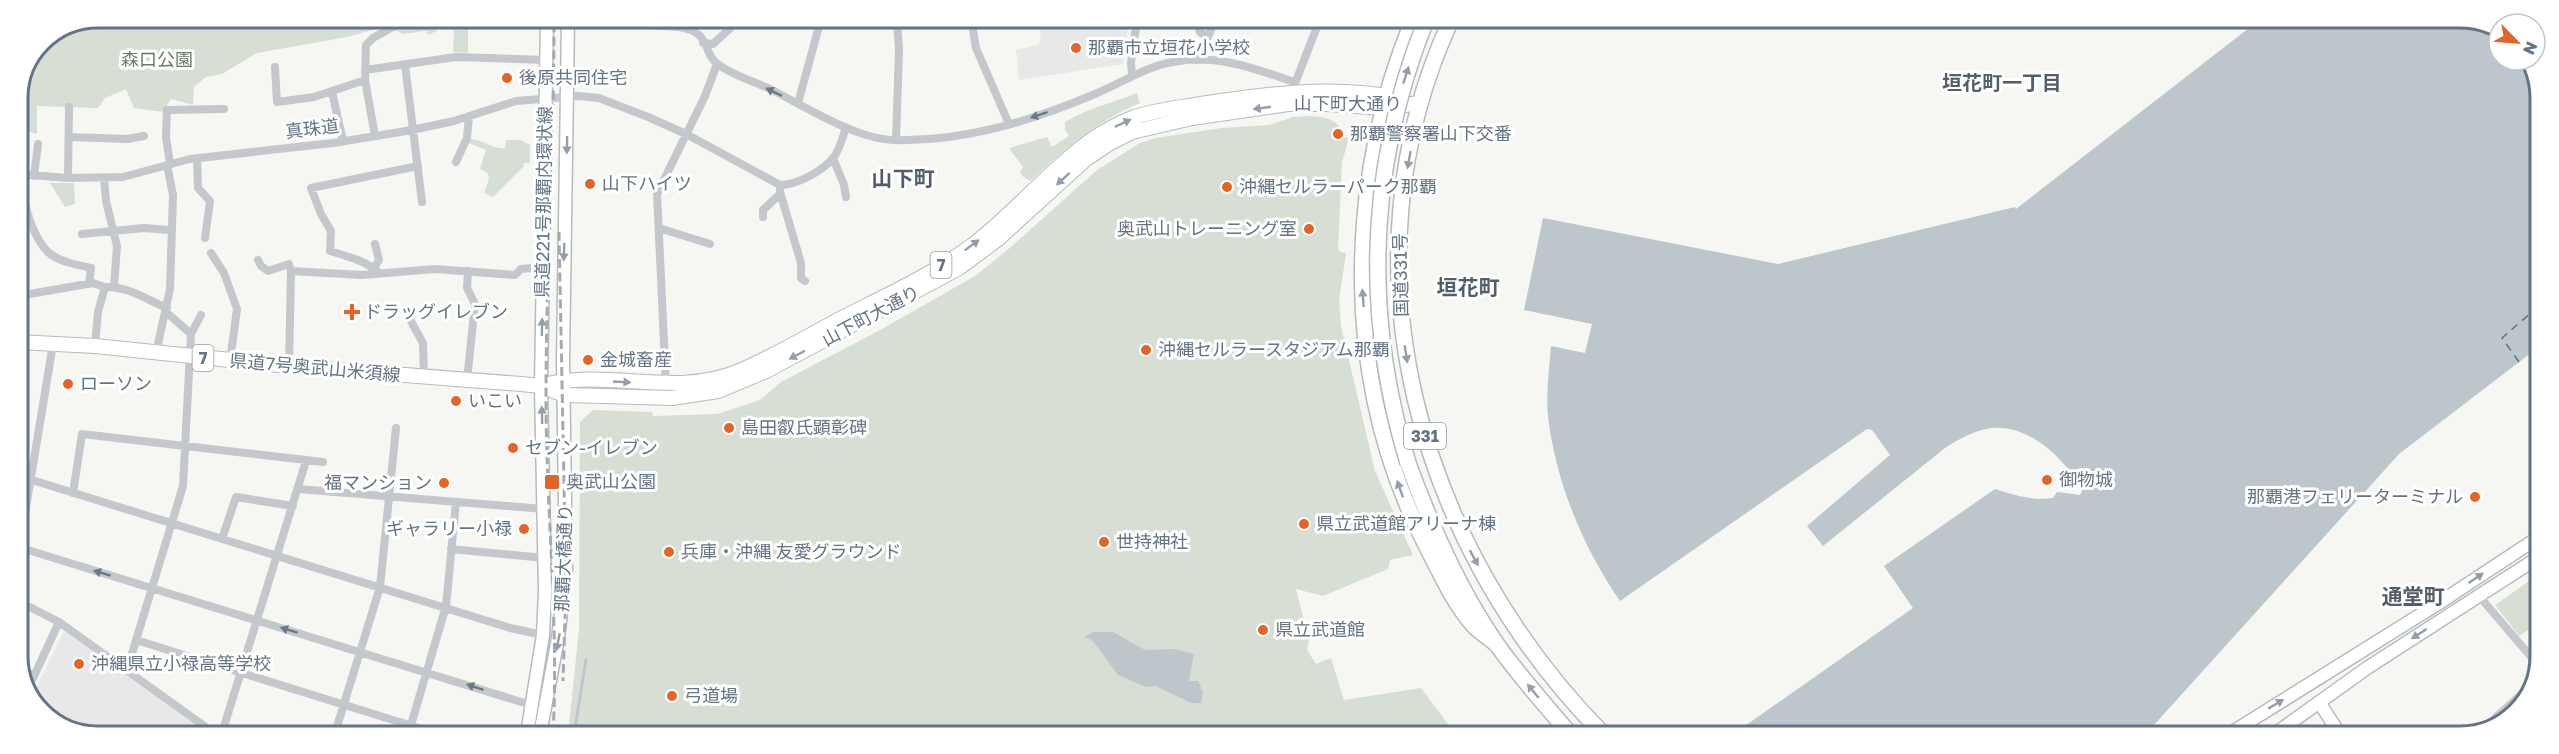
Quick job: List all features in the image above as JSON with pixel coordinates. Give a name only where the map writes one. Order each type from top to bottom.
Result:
[{"type":"highway","name":"国道331号","points":[[1410,28],[1384,102],[1368,183],[1363,260],[1364,323],[1374,393],[1385,443],[1401,493],[1446,583],[1475,627],[1496,644]]},
{"type":"highway","name":"国道331号","points":[[1423,28],[1401,92],[1388,143],[1381,186],[1377,244],[1378,304],[1383,352],[1393,406],[1408,464],[1429,518],[1456,574],[1496,644],[1564,726]]},
{"type":"highway","name":"国道331号","points":[[1447,28],[1432,62],[1420,103],[1403,193],[1397,258],[1400,317],[1408,366],[1421,423],[1447,499],[1465,542],[1513,623],[1560,686],[1596,726]]},
{"type":"main road","name":"県道221号那覇内環状線","points":[[541,386],[547,28]]},
{"type":"main road","name":"県道221号那覇内環状線","points":[[563,380],[568,28]]},
{"type":"main road","name":"山下町大通り","points":[[541,386],[563,380],[666,384],[707,381],[738,372],[948,261],[988,232],[1089,142],[1124,122],[1157,111],[1294,87],[1384,102]]},
{"type":"main road","name":"山下町大通り","points":[[541,386],[564,395],[685,397],[718,391],[753,378],[959,268],[998,239],[1086,159],[1132,132],[1192,118],[1288,104],[1420,103]]},
{"type":"main road","name":"県道7号奥武山米須線","points":[[28,343],[95,346],[231,361],[541,386]]},
{"type":"main road","name":"那覇大橋通り","points":[[542,726],[566,585],[567,530],[563,380]]},
{"type":"main road","name":"那覇大橋通り","points":[[528,726],[543,635],[545,558],[541,386]]},
{"type":"main road","points":[[2242,726],[2428,610],[2530,543]]},
{"type":"main road","points":[[2286,726],[2367,668],[2530,563]]},
{"type":"main road","points":[[2319,702],[2335,726]]},
{"type":"street","points":[[375,136],[365,75],[364,50],[368,42],[392,28]]},
{"type":"street","points":[[688,28],[698,33],[717,64],[871,137],[896,140],[937,140],[1010,124],[1090,96],[1132,74],[1179,60],[1239,64],[1294,87],[1317,28]]},
{"type":"street","points":[[703,44],[713,44],[730,28]]},
{"type":"street","points":[[798,103],[819,28]]},
{"type":"street","points":[[896,140],[898,28]]},
{"type":"street","points":[[973,28],[976,48],[1010,124]]},
{"type":"street","points":[[1132,74],[1136,28]]},
{"type":"street","points":[[1198,28],[1200,32],[1208,37]]},
{"type":"street","points":[[1197,60],[1212,28]]},
{"type":"street","points":[[275,67],[277,102],[305,99],[332,92],[365,75],[405,65],[456,57],[546,60]]},
{"type":"street","points":[[666,384],[657,194],[717,64]]},
{"type":"street","points":[[405,65],[422,202]]},
{"type":"street","points":[[332,92],[343,141]]},
{"type":"street","name":"真珠道","points":[[28,175],[68,178],[123,177],[197,158],[343,141],[412,130],[469,117],[505,103],[568,96],[607,101],[686,134],[780,189]]},
{"type":"street","points":[[68,178],[69,107]]},
{"type":"street","points":[[156,353],[170,289],[170,230],[173,195],[166,137],[167,110],[225,109]]},
{"type":"street","points":[[456,162],[467,138],[469,117]]},
{"type":"street","points":[[763,217],[764,210],[780,189],[794,183],[833,158],[846,126]]},
{"type":"street","points":[[69,137],[127,139],[144,136]]},
{"type":"street","points":[[34,176],[38,144]]},
{"type":"street","points":[[197,158],[198,188],[210,201],[206,238]]},
{"type":"street","points":[[833,158],[844,184],[846,197]]},
{"type":"street","points":[[376,271],[330,250],[331,231],[321,214],[311,188],[418,166]]},
{"type":"street","points":[[95,346],[98,312],[110,287],[117,246],[106,201],[104,178]]},
{"type":"street","points":[[780,189],[801,263],[801,278],[805,280]]},
{"type":"street","points":[[28,215],[46,254],[67,263],[91,268],[89,284]]},
{"type":"street","points":[[82,234],[144,228],[170,230]]},
{"type":"street","points":[[659,228],[710,244]]},
{"type":"street","points":[[375,244],[380,260],[376,271]]},
{"type":"street","points":[[211,254],[224,273],[237,309],[231,361]]},
{"type":"street","points":[[258,260],[261,266],[268,271],[289,264],[291,271],[289,366]]},
{"type":"street","points":[[291,271],[362,275],[376,271],[435,269],[515,275],[521,269],[542,267]]},
{"type":"street","points":[[467,380],[475,304],[467,288],[468,271]]},
{"type":"street","points":[[28,294],[89,284],[110,287],[139,295],[167,310],[191,334]]},
{"type":"street","points":[[127,670],[183,486],[192,357],[191,334],[201,315]]},
{"type":"street","points":[[408,316],[423,343],[424,376]]},
{"type":"street","points":[[29,498],[53,344]]},
{"type":"street","points":[[338,726],[380,587],[396,428]]},
{"type":"street","points":[[73,493],[82,434],[322,462]]},
{"type":"street","points":[[224,726],[306,461]]},
{"type":"street","points":[[32,480],[446,606],[510,628],[543,635]]},
{"type":"street","points":[[298,489],[544,509]]},
{"type":"street","points":[[222,539],[236,497],[293,506]]},
{"type":"street","points":[[411,725],[446,606],[456,502]]},
{"type":"street","points":[[451,549],[545,558]]},
{"type":"street","points":[[29,553],[258,620],[531,705]]},
{"type":"street","points":[[2479,596],[2530,655]]},
{"type":"street","points":[[29,607],[59,622],[204,726]]},
{"type":"street","points":[[34,676],[59,622]]},
{"type":"street","points":[[136,640],[414,726]]},
{"type":"shaded area","name":"那覇市立垣花小学校","points":[[1039,28],[1128,28],[1123,64],[1019,80],[1016,50],[1038,45],[1041,39]]},
{"type":"shaded area","points":[[2249,28],[2461,28],[2479,31],[2487,34],[2487,72],[2525,72],[2528,80],[2530,94],[2530,354],[2399,454],[2153,726],[1745,726],[1913,608],[1884,566],[1995,489],[2038,499],[2053,498],[2057,492],[2080,495],[2082,491],[2057,456],[2033,438],[2006,428],[1986,429],[1967,435],[1945,448],[1823,546],[1807,526],[1890,455],[1872,430],[1867,429],[1620,601],[1595,560],[1574,517],[1553,448],[1548,415],[1551,346],[1585,353],[1592,324],[1524,310],[1543,218],[1778,264],[2015,207],[2016,209]]},
{"type":"shaded area","name":"沖縄県立小禄高等学校","points":[[64,631],[196,726],[98,726],[80,723],[63,716],[52,708],[40,695],[36,687]]},
{"type":"shaded area","points":[[1094,632],[1113,632],[1145,650],[1174,649],[1194,654],[1189,681],[1198,681],[1203,692],[1201,703],[1191,703],[1156,686],[1146,687],[1118,675],[1091,639],[1084,637]]},
{"type":"green space","name":"森口公園","points":[[98,28],[437,28],[437,31],[428,35],[426,31],[403,34],[392,29],[376,29],[347,37],[257,53],[222,74],[206,77],[194,87],[193,105],[171,99],[163,112],[134,108],[126,89],[105,98],[98,108],[37,106],[37,134],[28,132],[28,98],[34,72],[40,59],[59,40],[85,30]]},
{"type":"green space","name":"森口公園","points":[[454,28],[470,28],[468,53],[453,52]]},
{"type":"green space","points":[[1137,93],[1140,103],[1095,127],[1068,147],[1030,181],[1022,176],[1020,171],[1023,167],[1009,148],[1047,137],[1052,147],[1069,136],[1065,130],[1065,122],[1092,109]]},
{"type":"green space","name":"奥武山公園","points":[[1293,117],[1324,118],[1337,124],[1344,137],[1349,138],[1342,162],[1338,249],[1346,253],[1339,301],[1341,326],[1375,471],[1413,555],[1390,560],[1388,569],[1323,596],[1296,589],[1309,640],[1307,650],[1316,664],[1331,658],[1344,700],[1421,688],[1450,726],[569,726],[579,630],[580,422],[593,410],[652,412],[653,416],[717,414],[760,400],[781,382],[882,329],[975,276],[1097,170],[1140,143],[1155,138],[1222,128],[1269,125]]},
{"type":"green space","points":[[471,139],[501,148],[505,148],[506,140],[520,140],[530,145],[530,163],[524,163],[523,167],[493,197],[484,193],[489,179],[488,173],[480,169],[486,150],[469,143]]},
{"type":"green space","points":[[50,183],[74,183],[75,204],[65,207]]},
{"type":"green space","points":[[2530,580],[2530,633],[2528,630],[2519,636],[2495,605]]},
{"type":"waterway","points":[[575,726],[586,660]]},
{"type":"ferry route","points":[[2519,362],[2502,338],[2530,314]]},
{"type":"railway","points":[[553,726],[554,650],[546,399],[554,28]]},
{"type":"railway","points":[[559,232],[566,584],[563,681]]},
{"type":"place","name":"那覇市立垣花小学校","points":[[1076,48]]},
{"type":"place","name":"後原共同住宅","points":[[507,78]]},
{"type":"place","name":"那覇警察署山下交番","points":[[1338,134]]},
{"type":"place","name":"山下ハイツ","points":[[590,184]]},
{"type":"place","name":"沖縄セルラーパーク那覇","points":[[1227,187]]},
{"type":"place","name":"奥武山トレーニング室","points":[[1309,229]]},
{"type":"place","name":"ドラッグイレブン","points":[[352,312]]},
{"type":"place","name":"沖縄セルラースタジアム那覇","points":[[1146,350]]},
{"type":"place","name":"金城畜産","points":[[588,360]]},
{"type":"place","name":"ローソン","points":[[68,384]]},
{"type":"place","name":"いこい","points":[[456,401]]},
{"type":"place","name":"島田叡氏顕彰碑","points":[[729,428]]},
{"type":"place","name":"セブン-イレブン","points":[[513,448]]},
{"type":"place","name":"御物城","points":[[2047,480]]},
{"type":"place","name":"奥武山公園","points":[[552,482]]},
{"type":"place","name":"福マンション","points":[[444,483]]},
{"type":"place","name":"那覇港フェリーターミナル","points":[[2475,497]]},
{"type":"place","name":"県立武道館アリーナ棟","points":[[1304,524]]},
{"type":"place","name":"ギャラリー小禄","points":[[524,529]]},
{"type":"place","name":"世持神社","points":[[1104,542]]},
{"type":"place","name":"兵庫・沖縄 友愛グラウンド","points":[[669,552]]},
{"type":"place","name":"県立武道館","points":[[1263,630]]},
{"type":"place","name":"沖縄県立小禄高等学校","points":[[79,664]]},
{"type":"place","name":"弓道場","points":[[672,696]]},
{"type":"district","name":"垣花町一丁目","points":[[2002,83]]},
{"type":"district","name":"山下町","points":[[903,179]]},
{"type":"district","name":"垣花町","points":[[1468,288]]},
{"type":"district","name":"通堂町","points":[[2413,597]]}]
